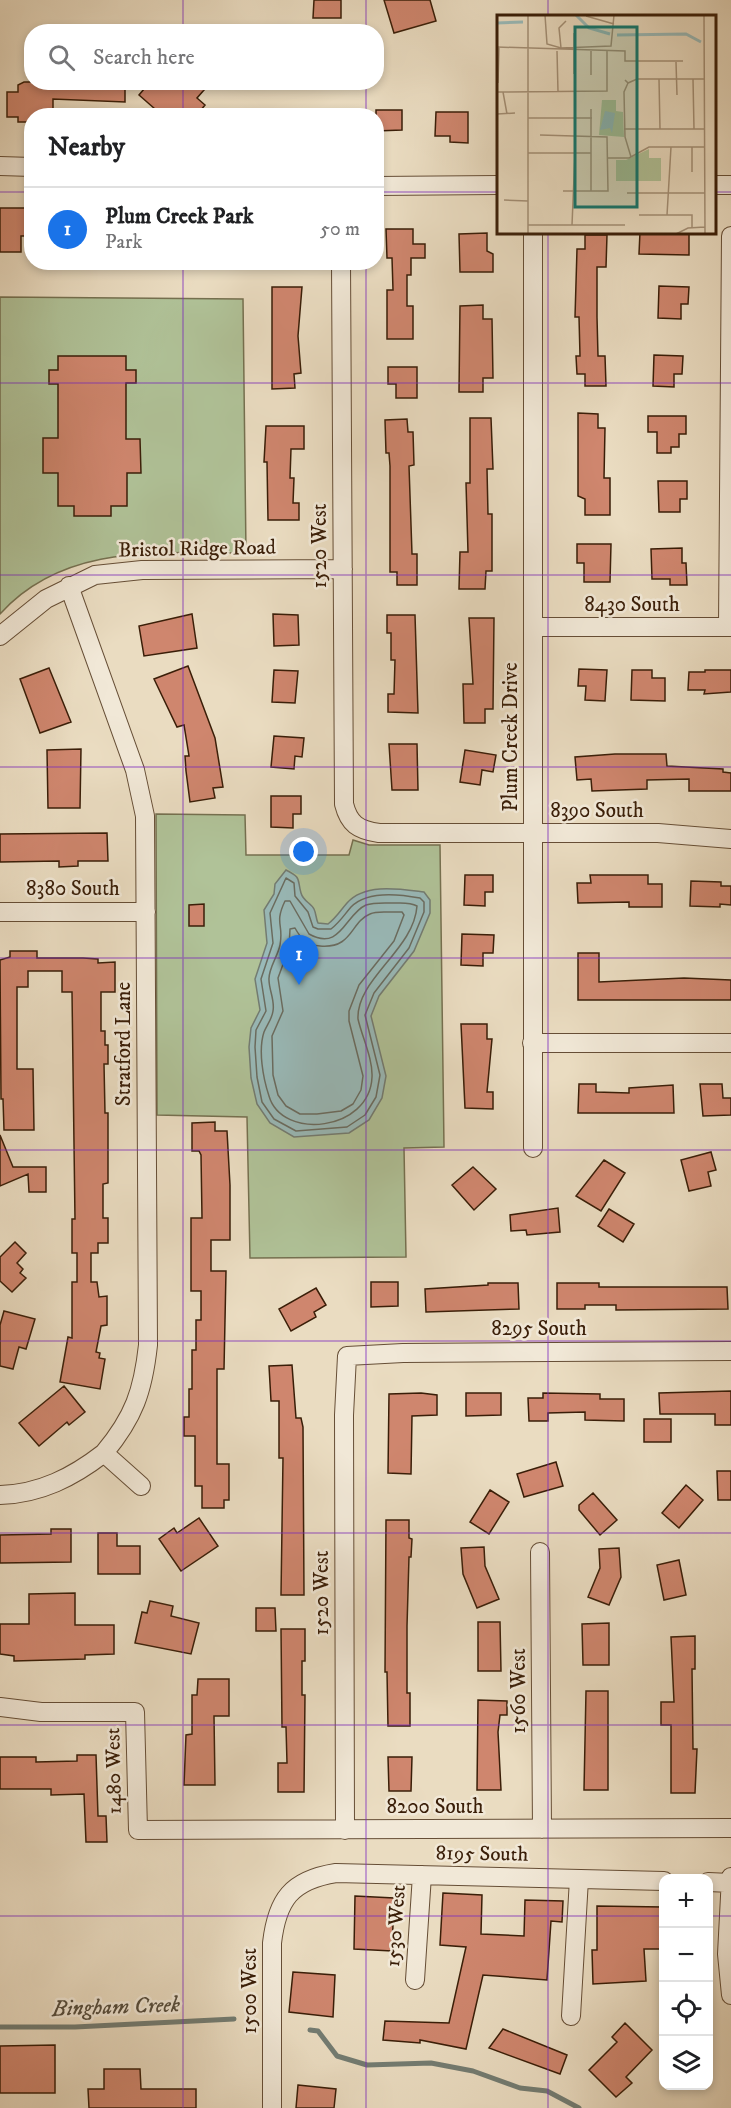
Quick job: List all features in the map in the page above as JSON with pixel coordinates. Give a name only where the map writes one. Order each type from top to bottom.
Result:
[{"type":"street","points":[[0,166],[24,166]]},
{"type":"street","points":[[384,186],[497,185]]},
{"type":"street","name":"Plum Creek Drive","points":[[533,234],[533,1148]]},
{"type":"street","points":[[730,627],[731,236]]},
{"type":"street","name":"1520 West","points":[[341,270],[344,804],[347,817],[355,827]]},
{"type":"street","name":"Bristol Ridge Road","points":[[0,636],[46,599],[95,575],[142,570],[343,569]]},
{"type":"street","name":"Stratford Lane","points":[[0,1495],[28,1492],[56,1484],[83,1469],[104,1453],[120,1434],[135,1409],[144,1378],[148,1345],[146,912],[142,796],[69,586]]},
{"type":"street","name":"8430 South","points":[[533,627],[730,627]]},
{"type":"street","name":"8390 South","points":[[355,827],[378,834],[658,833],[731,839]]},
{"type":"street","name":"8380 South","points":[[0,912],[146,912]]},
{"type":"street","points":[[532,1043],[731,1043]]},
{"type":"street","name":"8295 South","points":[[347,1356],[403,1353],[731,1351]]},
{"type":"street","name":"1520 West","points":[[345,1830],[344,1415],[347,1356]]},
{"type":"street","points":[[104,1453],[141,1486]]},
{"type":"street","name":"1560 West","points":[[540,1552],[542,1829]]},
{"type":"street","name":"1480 West","points":[[0,1707],[41,1712],[135,1712],[138,1830]]},
{"type":"street","name":"8200 South","points":[[138,1830],[731,1828]]},
{"type":"street","name":"8195 South","points":[[301,1883],[336,1873],[659,1881]]},
{"type":"street","name":"1530 West","points":[[415,1980],[422,1875]]},
{"type":"street","points":[[731,1877],[727,1953],[731,1995]]},
{"type":"street","points":[[571,2016],[579,1879]]},
{"type":"street","points":[[713,1882],[731,1883]]},
{"type":"street","name":"1500 West","points":[[272,2108],[273,1932],[284,1899],[301,1883]]},
{"type":"green space","points":[[0,297],[243,299],[246,553],[147,554],[83,563],[53,575],[25,591],[0,614]]},
{"type":"green space","points":[[156,814],[245,815],[246,855],[349,855],[353,840],[369,845],[440,845],[444,1147],[404,1148],[406,1257],[250,1258],[247,1117],[157,1115]]},
{"type":"water","points":[[286,870],[297,877],[302,896],[314,909],[318,923],[328,924],[347,903],[363,892],[393,889],[424,892],[430,900],[430,913],[414,951],[379,996],[371,1016],[386,1076],[382,1098],[369,1120],[349,1133],[294,1137],[270,1123],[257,1104],[251,1078],[249,1047],[251,1028],[260,1010],[255,979],[267,943],[264,910],[274,894],[275,884]]},
{"type":"building","points":[[314,0],[341,0],[341,18],[313,18]]},
{"type":"building","points":[[384,0],[430,0],[436,21],[394,33]]},
{"type":"building","points":[[24,82],[24,90],[125,90],[125,102],[53,99],[53,108],[24,108],[24,122],[18,122],[18,117],[7,117],[7,92],[18,92],[18,85]]},
{"type":"building","points":[[143,90],[204,90],[197,98],[205,105],[203,108],[154,108],[139,95]]},
{"type":"building","points":[[384,110],[402,110],[402,130],[384,131]]},
{"type":"building","points":[[436,112],[468,112],[468,143],[450,142],[450,136],[435,136]]},
{"type":"building","points":[[0,208],[24,208],[24,236],[21,236],[21,252],[0,252]]},
{"type":"building","points":[[386,229],[413,229],[413,244],[425,244],[425,258],[411,258],[411,275],[407,275],[407,306],[413,306],[413,339],[387,339],[387,290],[393,290],[392,258],[387,258]]},
{"type":"building","points":[[487,233],[487,251],[493,254],[493,272],[460,272],[459,234]]},
{"type":"building","points":[[640,234],[689,234],[689,255],[639,254]]},
{"type":"building","points":[[585,235],[607,235],[606,267],[597,267],[598,356],[605,356],[606,386],[585,386],[585,374],[577,374],[576,356],[580,356],[579,317],[575,317],[577,249],[585,249]]},
{"type":"building","points":[[659,286],[689,287],[688,304],[681,304],[681,319],[658,318]]},
{"type":"building","points":[[272,287],[302,287],[298,336],[301,373],[294,374],[295,388],[272,389]]},
{"type":"building","points":[[483,305],[483,319],[492,319],[493,378],[483,378],[483,392],[459,392],[460,306]]},
{"type":"building","points":[[654,355],[683,356],[682,374],[674,374],[674,387],[653,386]]},
{"type":"building","points":[[58,356],[126,356],[126,370],[136,370],[136,383],[126,383],[126,439],[140,439],[141,473],[127,473],[127,506],[111,506],[111,516],[74,516],[74,506],[58,506],[58,473],[43,473],[43,438],[58,438],[58,384],[49,384],[49,370],[58,370]]},
{"type":"building","points":[[388,367],[417,367],[417,398],[396,398],[396,384],[388,384]]},
{"type":"building","points":[[578,413],[598,414],[598,428],[605,428],[604,478],[610,478],[610,515],[585,515],[585,499],[578,496]]},
{"type":"building","points":[[648,416],[686,416],[686,434],[679,434],[679,447],[671,447],[671,453],[657,453],[657,432],[648,432]]},
{"type":"building","points":[[470,418],[491,418],[493,469],[487,469],[488,514],[492,514],[492,571],[486,571],[485,589],[459,589],[460,552],[468,552],[466,483],[470,483]]},
{"type":"building","points":[[407,419],[408,432],[413,432],[414,465],[409,466],[412,554],[417,554],[417,585],[397,585],[397,572],[390,572],[390,466],[389,453],[386,453],[385,420]]},
{"type":"building","points":[[266,426],[304,426],[304,449],[291,449],[290,478],[294,478],[293,503],[299,503],[299,520],[268,520],[267,462],[264,462]]},
{"type":"building","points":[[658,481],[687,481],[687,499],[680,499],[680,512],[659,512]]},
{"type":"building","points":[[577,544],[611,544],[610,582],[584,582],[584,563],[577,563]]},
{"type":"building","points":[[682,548],[682,563],[686,563],[687,585],[670,585],[670,579],[652,579],[651,549]]},
{"type":"building","points":[[192,614],[197,648],[144,656],[139,626]]},
{"type":"building","points":[[273,614],[298,615],[299,645],[274,646]]},
{"type":"building","points":[[387,615],[415,615],[418,713],[388,712],[388,694],[394,694],[395,660],[391,660],[391,633],[387,633]]},
{"type":"building","points":[[469,618],[494,618],[493,709],[485,709],[485,723],[464,723],[463,684],[473,684]]},
{"type":"building","points":[[188,666],[215,738],[223,787],[213,788],[215,798],[190,802],[185,756],[189,756],[184,725],[177,727],[154,679]]},
{"type":"building","points":[[49,668],[71,722],[40,733],[20,679]]},
{"type":"building","points":[[579,669],[607,670],[605,701],[585,700],[586,686],[578,686]]},
{"type":"building","points":[[274,670],[298,671],[295,703],[272,702]]},
{"type":"building","points":[[632,670],[652,670],[652,678],[665,678],[665,701],[631,700]]},
{"type":"building","points":[[705,670],[731,670],[731,692],[704,694],[705,690],[688,690],[689,672],[705,672]]},
{"type":"building","points":[[274,736],[304,738],[302,757],[295,756],[294,769],[271,767]]},
{"type":"building","points":[[389,744],[417,744],[418,790],[392,790]]},
{"type":"building","points":[[81,749],[80,808],[48,808],[47,750]]},
{"type":"building","points":[[465,750],[496,755],[493,772],[482,770],[480,785],[460,782]]},
{"type":"building","points":[[666,754],[667,766],[723,769],[723,772],[731,773],[731,791],[689,791],[689,779],[647,780],[647,789],[592,791],[591,779],[577,780],[575,757]]},
{"type":"building","points":[[271,796],[301,796],[301,814],[293,814],[293,828],[271,827]]},
{"type":"building","points":[[107,833],[108,861],[78,861],[78,866],[59,867],[59,861],[0,862],[0,834]]},
{"type":"building","points":[[465,875],[493,875],[493,892],[485,892],[485,906],[464,905]]},
{"type":"building","points":[[590,875],[648,875],[648,884],[662,884],[662,907],[629,907],[629,902],[578,903],[577,883],[591,883]]},
{"type":"building","points":[[691,881],[721,882],[721,886],[731,886],[731,905],[690,906]]},
{"type":"building","points":[[204,904],[204,926],[189,926],[189,905]]},
{"type":"building","points":[[462,934],[494,935],[493,953],[483,953],[483,966],[461,965]]},
{"type":"building","points":[[10,951],[37,951],[37,958],[83,958],[98,959],[98,963],[115,962],[115,992],[101,992],[101,1031],[105,1031],[105,1045],[108,1045],[108,1064],[104,1064],[105,1113],[108,1113],[108,1183],[103,1184],[103,1218],[108,1218],[108,1243],[98,1243],[98,1253],[91,1253],[91,1282],[97,1282],[99,1297],[107,1296],[107,1325],[101,1326],[96,1352],[100,1353],[99,1358],[105,1359],[100,1389],[60,1382],[68,1337],[72,1338],[72,1282],[77,1282],[77,1253],[72,1253],[72,1219],[75,1219],[72,992],[62,992],[62,971],[28,971],[28,987],[17,987],[17,1069],[33,1069],[34,1130],[4,1130],[3,1099],[1,1099],[0,960],[10,957]]},
{"type":"building","points":[[578,953],[599,953],[599,982],[684,978],[731,980],[731,1000],[578,1000]]},
{"type":"building","points":[[461,1024],[487,1024],[487,1039],[492,1039],[487,1092],[493,1092],[493,1109],[465,1108]]},
{"type":"building","points":[[579,1084],[596,1084],[596,1092],[629,1093],[629,1088],[673,1085],[674,1113],[578,1113]]},
{"type":"building","points":[[700,1084],[722,1084],[723,1098],[731,1098],[731,1115],[703,1116]]},
{"type":"building","points":[[215,1122],[215,1131],[227,1131],[230,1185],[230,1240],[211,1240],[211,1271],[226,1271],[224,1369],[217,1369],[217,1464],[229,1464],[229,1500],[224,1500],[224,1508],[202,1508],[202,1486],[195,1486],[195,1436],[184,1436],[184,1417],[189,1417],[189,1389],[192,1389],[192,1350],[196,1350],[196,1320],[201,1320],[201,1291],[191,1291],[191,1218],[202,1218],[201,1155],[199,1151],[192,1151],[192,1123]]},
{"type":"building","points":[[0,1135],[13,1167],[46,1167],[46,1192],[29,1192],[28,1174],[0,1186]]},
{"type":"building","points":[[711,1152],[716,1170],[708,1172],[711,1186],[689,1191],[681,1160]]},
{"type":"building","points":[[604,1160],[625,1173],[601,1211],[576,1196]]},
{"type":"building","points":[[473,1167],[496,1189],[474,1210],[452,1185]]},
{"type":"building","points":[[558,1208],[560,1232],[527,1235],[526,1230],[511,1231],[510,1215]]},
{"type":"building","points":[[609,1209],[634,1224],[623,1242],[598,1226]]},
{"type":"building","points":[[15,1242],[26,1253],[17,1263],[23,1269],[20,1273],[26,1278],[12,1292],[0,1281],[0,1257]]},
{"type":"building","points":[[371,1282],[398,1282],[398,1306],[371,1307]]},
{"type":"building","points":[[488,1283],[518,1283],[519,1309],[426,1312],[425,1289],[488,1285]]},
{"type":"building","points":[[557,1283],[599,1283],[599,1287],[727,1287],[728,1309],[616,1310],[616,1305],[585,1305],[585,1309],[557,1309]]},
{"type":"building","points":[[316,1288],[326,1305],[314,1312],[316,1317],[291,1331],[279,1309]]},
{"type":"building","points":[[4,1311],[35,1319],[26,1349],[19,1347],[13,1369],[0,1366],[0,1325]]},
{"type":"building","points":[[292,1365],[296,1418],[301,1418],[303,1427],[304,1595],[281,1595],[283,1458],[279,1458],[279,1401],[271,1401],[269,1366]]},
{"type":"building","points":[[64,1386],[85,1412],[69,1425],[67,1422],[39,1446],[19,1423]]},
{"type":"building","points":[[731,1391],[731,1425],[715,1425],[715,1414],[660,1414],[659,1393]]},
{"type":"building","points":[[466,1393],[501,1393],[501,1415],[466,1416]]},
{"type":"building","points":[[543,1393],[600,1394],[600,1399],[624,1399],[624,1421],[585,1420],[585,1412],[548,1413],[548,1421],[529,1421],[528,1398],[543,1398]]},
{"type":"building","points":[[389,1394],[437,1395],[437,1415],[412,1416],[411,1474],[388,1473]]},
{"type":"building","points":[[644,1419],[671,1419],[671,1442],[644,1442]]},
{"type":"building","points":[[556,1462],[563,1486],[524,1497],[517,1474]]},
{"type":"building","points":[[717,1471],[731,1471],[731,1500],[718,1500]]},
{"type":"building","points":[[686,1485],[703,1500],[679,1528],[662,1513]]},
{"type":"building","points":[[490,1490],[509,1502],[489,1534],[470,1522]]},
{"type":"building","points":[[593,1493],[617,1520],[600,1535],[579,1510],[579,1505]]},
{"type":"building","points":[[199,1518],[218,1546],[181,1571],[159,1539],[174,1528],[177,1533]]},
{"type":"building","points":[[386,1520],[409,1520],[409,1538],[412,1539],[411,1557],[409,1557],[407,1626],[407,1693],[410,1693],[410,1726],[388,1726],[387,1672],[385,1672]]},
{"type":"building","points":[[51,1529],[71,1529],[71,1562],[0,1563],[0,1535],[51,1534]]},
{"type":"building","points":[[98,1533],[117,1533],[117,1546],[140,1546],[140,1574],[98,1574]]},
{"type":"building","points":[[484,1547],[485,1566],[499,1599],[477,1608],[463,1574],[461,1548]]},
{"type":"building","points":[[619,1548],[621,1577],[609,1605],[588,1597],[600,1568],[599,1549]]},
{"type":"building","points":[[679,1560],[686,1595],[664,1600],[657,1565]]},
{"type":"building","points":[[75,1593],[75,1625],[114,1625],[114,1654],[85,1655],[85,1659],[14,1661],[14,1656],[0,1654],[0,1624],[29,1624],[29,1594]]},
{"type":"building","points":[[150,1601],[173,1606],[171,1616],[199,1623],[191,1654],[135,1643],[142,1612],[147,1613]]},
{"type":"building","points":[[256,1608],[275,1608],[276,1631],[256,1631]]},
{"type":"building","points":[[478,1622],[500,1622],[501,1671],[478,1671]]},
{"type":"building","points":[[609,1623],[609,1665],[583,1665],[582,1624]]},
{"type":"building","points":[[281,1629],[305,1629],[305,1661],[302,1661],[302,1695],[305,1695],[304,1792],[278,1792],[278,1763],[287,1763],[286,1727],[282,1727]]},
{"type":"building","points":[[695,1636],[695,1669],[692,1669],[693,1749],[697,1749],[695,1793],[671,1793],[671,1725],[661,1725],[661,1702],[674,1702],[671,1637]]},
{"type":"building","points":[[198,1679],[229,1679],[229,1716],[214,1716],[215,1785],[184,1785],[186,1735],[192,1734],[192,1695],[197,1695]]},
{"type":"building","points":[[586,1691],[608,1691],[608,1790],[584,1790]]},
{"type":"building","points":[[478,1700],[507,1701],[507,1715],[500,1715],[498,1732],[501,1790],[477,1790]]},
{"type":"building","points":[[77,1755],[96,1755],[98,1816],[106,1816],[107,1842],[86,1842],[84,1794],[51,1795],[51,1789],[0,1789],[0,1757],[36,1757],[36,1762],[77,1761]]},
{"type":"building","points":[[388,1757],[412,1757],[411,1791],[389,1791]]},
{"type":"building","points":[[443,1893],[482,1895],[481,1934],[524,1936],[525,1900],[563,1901],[562,1922],[551,1921],[547,1980],[483,1975],[466,2049],[420,2040],[420,2043],[383,2040],[385,2021],[449,2023],[466,1947],[440,1945]]},
{"type":"building","points":[[355,1896],[394,1898],[392,1951],[354,1949]]},
{"type":"building","points":[[597,1906],[659,1907],[659,1949],[644,1949],[646,1981],[593,1984],[592,1950],[597,1950]]},
{"type":"building","points":[[293,1972],[335,1975],[333,2017],[289,2012]]},
{"type":"building","points":[[625,2023],[652,2050],[626,2077],[632,2083],[616,2097],[589,2070],[617,2042],[612,2037]]},
{"type":"building","points":[[503,2029],[567,2055],[560,2074],[489,2048]]},
{"type":"building","points":[[55,2045],[55,2093],[0,2093],[0,2046]]},
{"type":"building","points":[[104,2069],[140,2069],[141,2089],[196,2089],[196,2108],[89,2108],[88,2089],[104,2089]]},
{"type":"building","points":[[298,2085],[336,2089],[334,2108],[296,2108]]},
{"type":"waterway","name":"Bingham Creek","points":[[0,2027],[75,2027],[234,2019]]},
{"type":"waterway","name":"Bingham Creek","points":[[310,2030],[318,2031],[337,2056],[367,2065],[431,2063],[473,2071],[520,2088],[547,2091],[579,2108]]},
{"type":"place","name":"Plum Creek Park","points":[[299,985]]}]
